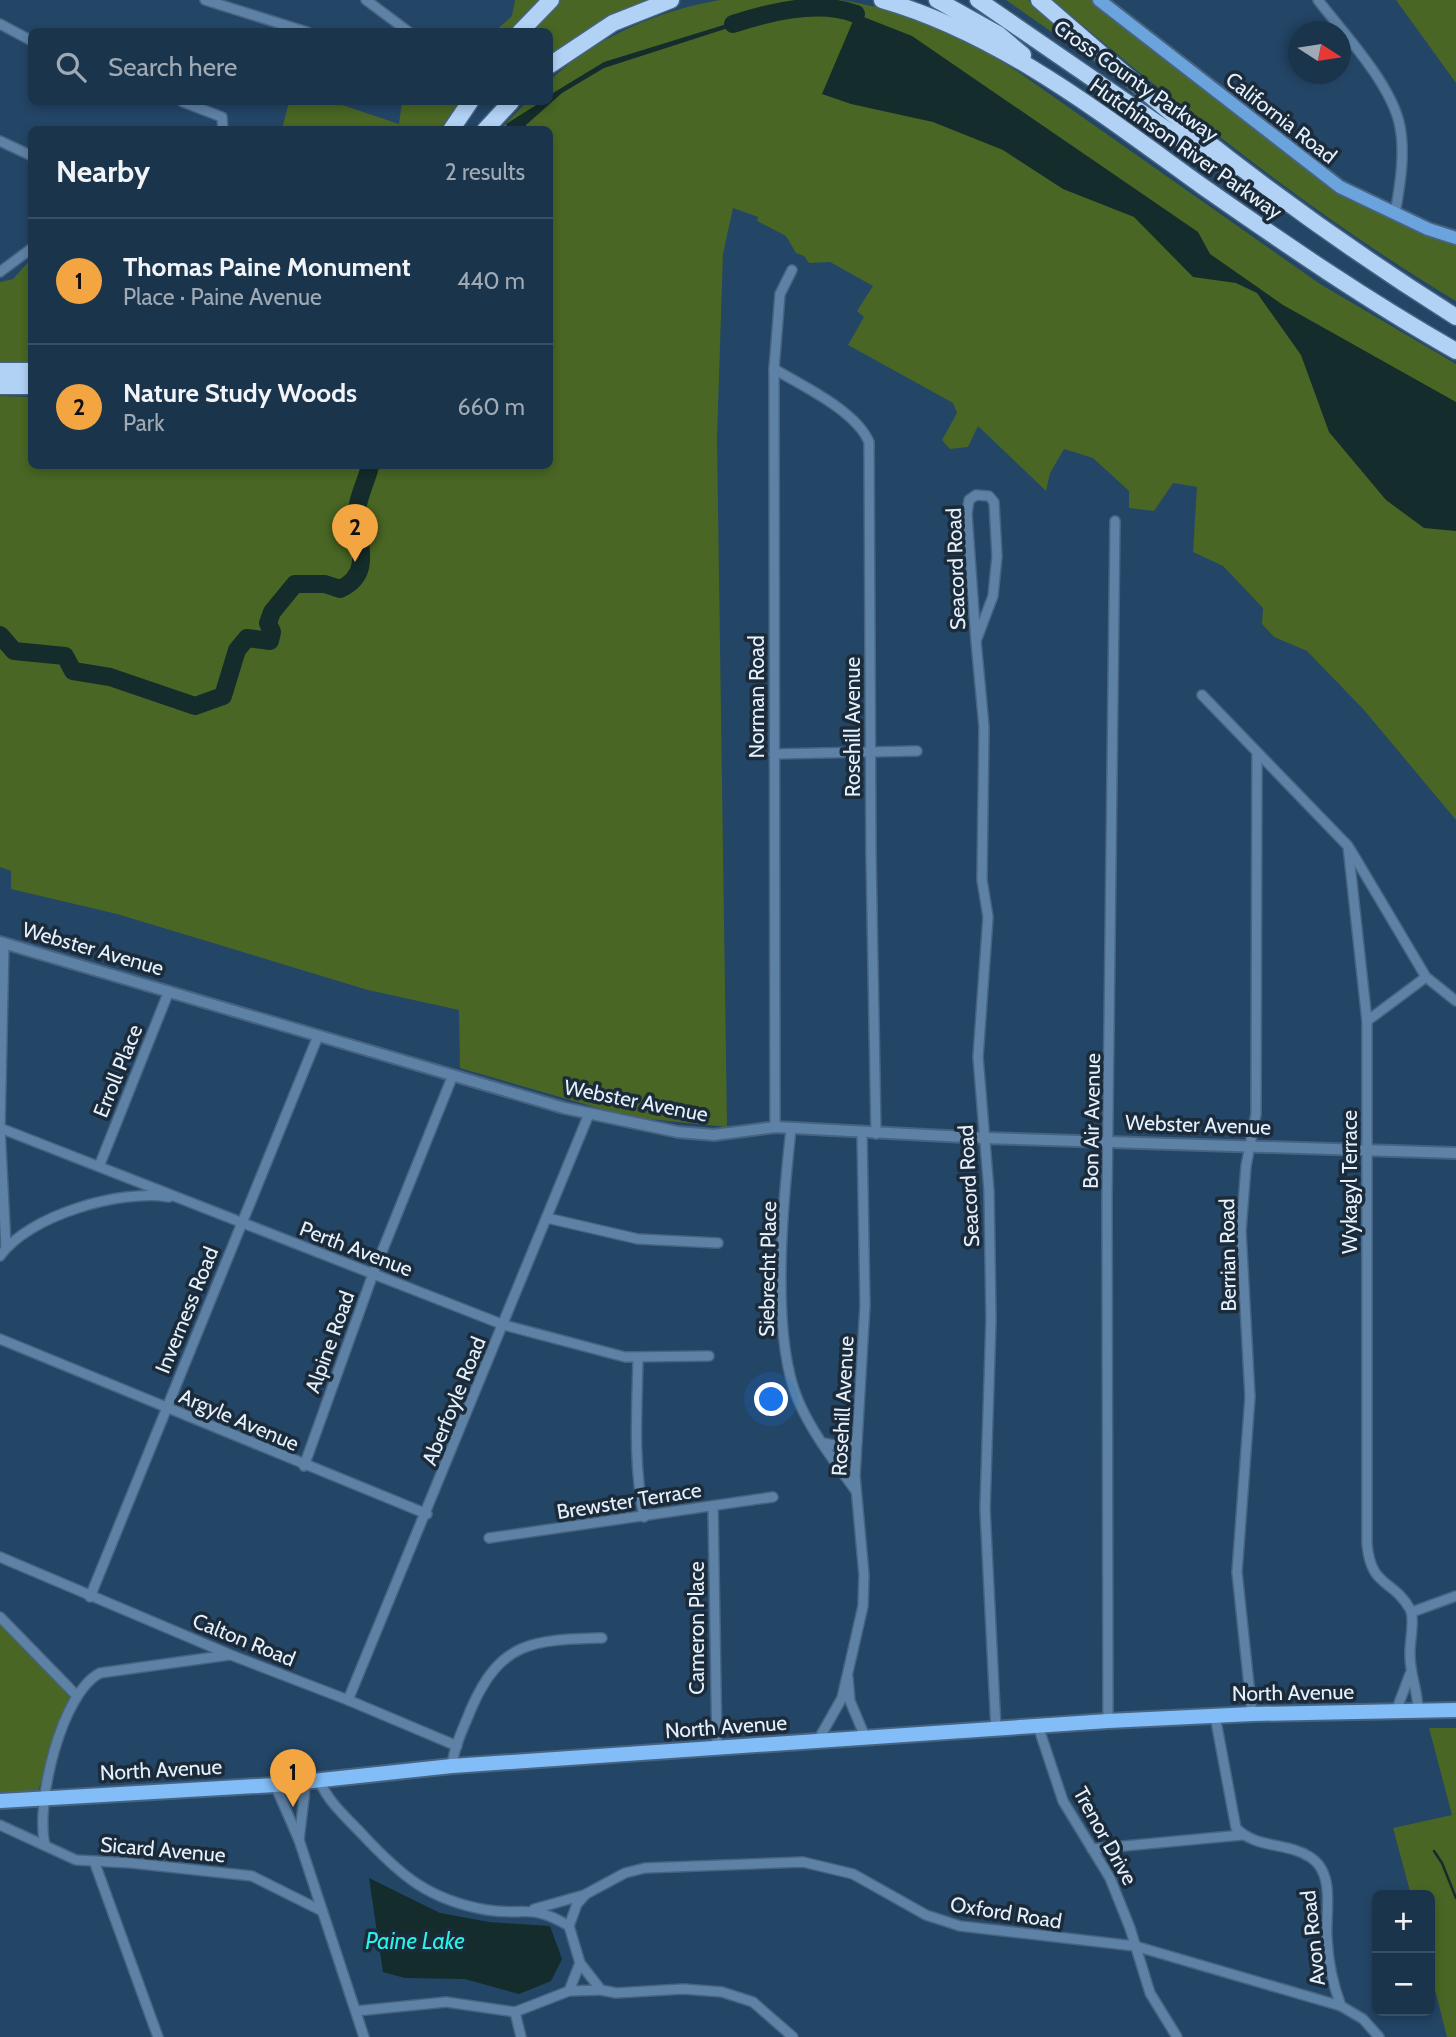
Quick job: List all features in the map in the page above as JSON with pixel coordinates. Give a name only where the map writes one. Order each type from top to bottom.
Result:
[{"type":"highway","points":[[524,28],[551,0]]},
{"type":"highway","points":[[553,63],[598,31],[671,0]]},
{"type":"highway","name":"Hutchinson River Parkway","points":[[882,0],[961,29],[1068,92],[1332,276],[1456,351]]},
{"type":"highway","name":"Cross County Parkway","points":[[937,0],[998,34],[1068,92]]},
{"type":"highway","name":"Cross County Parkway","points":[[978,0],[1205,156],[1273,192]]},
{"type":"highway","name":"Hutchinson River Parkway","points":[[1039,0],[1166,109],[1273,192],[1456,317]]},
{"type":"highway","points":[[454,126],[468,105]]},
{"type":"highway","points":[[489,126],[508,105]]},
{"type":"highway","points":[[0,371],[28,371]]},
{"type":"highway","points":[[0,386],[28,387]]},
{"type":"main road","name":"California Road","points":[[1099,0],[1324,176],[1395,214],[1456,238]]},
{"type":"main road","name":"North Avenue","points":[[0,1801],[275,1785],[452,1766],[1108,1721],[1252,1714],[1456,1710]]},
{"type":"street","points":[[205,0],[294,28]]},
{"type":"street","points":[[366,0],[404,28]]},
{"type":"street","points":[[1318,0],[1388,96],[1399,121],[1402,163],[1395,214]]},
{"type":"street","points":[[0,24],[28,39]]},
{"type":"street","points":[[192,105],[216,113],[224,121],[223,126]]},
{"type":"street","points":[[0,141],[28,154]]},
{"type":"street","points":[[0,272],[28,251]]},
{"type":"street","name":"Norman Road","points":[[775,1127],[774,369],[780,294],[792,270]]},
{"type":"street","name":"Rosehill Avenue","points":[[774,369],[852,419],[864,430],[869,442],[876,1134]]},
{"type":"street","name":"Seacord Road","points":[[976,641],[993,596],[998,540],[995,502],[989,496],[976,495],[969,500],[967,514],[976,641],[984,727],[982,880],[988,917],[978,1057],[989,1191],[991,1320],[985,1509],[996,1729]]},
{"type":"street","name":"Bon Air Avenue","points":[[1108,1721],[1109,1142],[1115,521]]},
{"type":"street","points":[[1202,695],[1348,846],[1426,977],[1456,1001]]},
{"type":"street","points":[[774,754],[917,751]]},
{"type":"street","name":"Berrian Road","points":[[1252,1714],[1237,1573],[1250,1396],[1241,1231],[1256,1114],[1257,753]]},
{"type":"street","name":"Wykagyl Terrace","points":[[1348,846],[1367,1021],[1368,1553],[1377,1578],[1398,1592],[1412,1612]]},
{"type":"street","points":[[2,942],[0,1128],[6,1248]]},
{"type":"street","name":"Webster Avenue","points":[[2,942],[589,1114],[678,1132],[714,1135],[775,1127],[984,1139],[1456,1153]]},
{"type":"street","points":[[1367,1021],[1426,977]]},
{"type":"street","name":"Erroll Place","points":[[100,1164],[169,991]]},
{"type":"street","name":"Inverness Road","points":[[90,1597],[318,1036]]},
{"type":"street","name":"Alpine Road","points":[[304,1466],[373,1274],[453,1075]]},
{"type":"street","name":"Aberfoyle Road","points":[[348,1699],[427,1514],[589,1114]]},
{"type":"street","name":"Perth Avenue","points":[[0,1128],[100,1164],[504,1325],[579,1347],[638,1357],[709,1356]]},
{"type":"street","name":"Siebrecht Place","points":[[791,1129],[782,1292],[786,1357],[797,1399],[857,1492]]},
{"type":"street","name":"Rosehill Avenue","points":[[817,1742],[839,1704],[848,1678],[863,1606],[864,1574],[857,1492],[857,1440],[866,1305],[862,1133]]},
{"type":"street","points":[[0,1256],[6,1248],[61,1215],[99,1202],[139,1194],[173,1197],[195,1203]]},
{"type":"street","points":[[547,1217],[638,1239],[718,1243]]},
{"type":"street","name":"Argyle Avenue","points":[[0,1339],[304,1466],[427,1514]]},
{"type":"street","points":[[638,1357],[636,1443],[638,1488],[644,1517]]},
{"type":"street","points":[[823,1443],[834,1446],[857,1440]]},
{"type":"street","name":"Brewster Terrace","points":[[489,1538],[774,1497]]},
{"type":"street","name":"Cameron Place","points":[[713,1506],[717,1749]]},
{"type":"street","name":"Calton Road","points":[[0,1557],[90,1597],[348,1699],[457,1746]]},
{"type":"street","points":[[1396,1711],[1410,1674],[1412,1612],[1456,1596]]},
{"type":"street","points":[[0,1617],[77,1696]]},
{"type":"street","points":[[452,1766],[457,1746],[480,1689],[507,1656],[547,1640],[602,1638]]},
{"type":"street","points":[[45,1845],[42,1798],[55,1752],[77,1696],[88,1679],[100,1673],[231,1655]]},
{"type":"street","points":[[1410,1674],[1418,1699],[1418,1710]]},
{"type":"street","name":"Rosehill Avenue","points":[[848,1678],[850,1701],[866,1739]]},
{"type":"street","points":[[1092,1849],[1242,1835],[1234,1822],[1215,1716]]},
{"type":"street","name":"Trenor Drive","points":[[1038,1727],[1063,1801],[1121,1902],[1150,1993],[1177,2037]]},
{"type":"street","points":[[299,1840],[312,1781]]},
{"type":"street","points":[[312,1781],[396,1870],[412,1883],[459,1904],[509,1912],[531,1910],[549,1913],[569,1926]]},
{"type":"street","points":[[275,1785],[299,1840],[365,2037]]},
{"type":"street","name":"Sicard Avenue","points":[[0,1825],[66,1857],[252,1876],[321,1911]]},
{"type":"street","name":"Avon Road","points":[[1242,1835],[1312,1858],[1324,1874],[1327,1887],[1328,1952],[1341,2006]]},
{"type":"street","points":[[94,1861],[158,2037]]},
{"type":"street","name":"Oxford Road","points":[[531,1910],[586,1894],[609,1879],[645,1868],[803,1862],[853,1874],[918,1912],[960,1927],[1135,1946],[1341,2006],[1363,2019],[1379,2037]]},
{"type":"street","points":[[586,1894],[577,1903],[569,1926],[580,1963],[601,1990]]},
{"type":"street","points":[[569,1991],[580,1963]]},
{"type":"street","points":[[356,2011],[431,2001],[515,2012],[569,1991],[601,1990],[616,1993],[698,1989],[730,1994],[753,2002],[793,2037]]},
{"type":"street","points":[[515,2012],[521,2037]]},
{"type":"green space","points":[[515,0],[540,0],[514,28],[498,28],[512,16]]},
{"type":"green space","points":[[561,0],[646,0],[586,31],[553,56],[553,28],[534,28]]},
{"type":"green space","points":[[720,0],[840,0],[889,10],[959,38],[1024,76],[1320,284],[1456,364],[1456,820],[1364,710],[1307,651],[1274,637],[1262,624],[1263,608],[1223,566],[1193,552],[1197,487],[1173,483],[1154,511],[1129,508],[1129,491],[1093,458],[1064,449],[1050,473],[1046,491],[978,426],[968,447],[950,449],[942,440],[957,413],[953,403],[848,345],[864,317],[857,311],[873,286],[830,262],[809,263],[804,256],[796,253],[786,236],[757,221],[758,217],[733,208],[723,254],[717,438],[727,1127],[629,1117],[460,1068],[459,1010],[368,990],[117,914],[11,889],[11,871],[0,867],[0,396],[28,397],[28,469],[553,469],[553,126],[503,126],[524,105],[553,105],[553,78],[588,51],[629,28]]},
{"type":"green space","points":[[1006,0],[1028,0],[1101,63],[1099,65]]},
{"type":"green space","points":[[1053,0],[1091,0],[1323,182],[1352,201],[1456,243],[1456,301],[1350,233],[1248,159]]},
{"type":"green space","points":[[1396,0],[1456,0],[1456,83]]},
{"type":"green space","points":[[288,105],[342,105],[399,124],[402,105],[457,105],[442,126],[283,126]]},
{"type":"green space","points":[[28,262],[28,363],[0,362],[0,282],[13,279]]},
{"type":"green space","points":[[0,1621],[72,1696],[37,1794],[0,1795]]},
{"type":"green space","points":[[1429,1728],[1456,1728],[1456,2037],[1447,2037],[1435,1990],[1435,1890],[1410,1890],[1393,1828],[1452,1815]]},
{"type":"water","points":[[856,14],[912,36],[1198,232],[1210,254],[1283,305],[1456,402],[1456,531],[1424,528],[1386,500],[1329,432],[1301,355],[1257,293],[1236,283],[1193,277],[1134,217],[1063,189],[1003,150],[933,122],[851,104],[822,94]]},
{"type":"water","points":[[756,15],[756,19],[604,68],[553,101],[553,93],[604,62]]},
{"type":"water","points":[[536,105],[548,105],[526,126],[506,124]]},
{"type":"water","name":"Paine Lake","points":[[369,1878],[440,1913],[489,1922],[550,1926],[562,1959],[551,1981],[519,1994],[465,1979],[405,1978],[383,1972]]},
{"type":"waterway","points":[[733,24],[795,9],[827,8],[856,14]]},
{"type":"waterway","points":[[0,635],[14,651],[65,656],[73,671],[110,677],[195,706],[223,696],[237,650],[247,638],[270,641],[272,632],[268,623],[272,612],[295,584],[325,584],[340,589],[357,575],[361,556],[357,509],[369,469]]},
{"type":"waterway","points":[[1434,1851],[1442,1863],[1456,1898]]},
{"type":"place","name":"Nature Study Woods","points":[[355,562]]},
{"type":"place","name":"Thomas Paine Monument","points":[[293,1807]]}]
